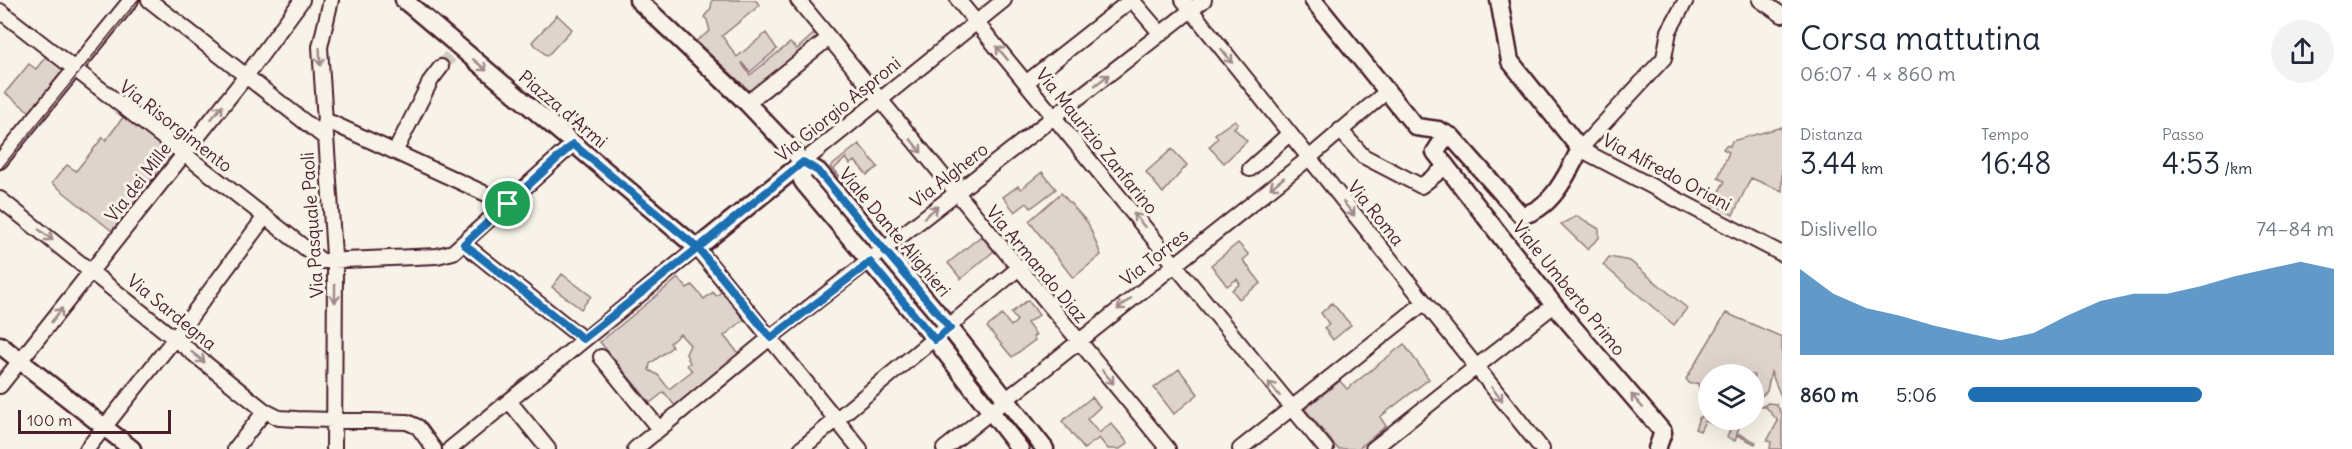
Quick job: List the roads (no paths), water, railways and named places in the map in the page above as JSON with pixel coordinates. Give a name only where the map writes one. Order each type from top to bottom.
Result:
[{"type":"main road","name":"Piazza d'Armi","points":[[404,0],[456,50],[698,248]]},
{"type":"main road","name":"Viale Dante Alighieri","points":[[638,0],[747,103],[803,162],[813,166],[950,328],[1045,449]]},
{"type":"main road","points":[[1313,0],[1416,127],[1438,130],[1452,137]]},
{"type":"main road","points":[[1499,0],[1510,61],[1580,148]]},
{"type":"main road","name":"Via Alfredo Oriani","points":[[1452,137],[1521,215],[1531,214],[1561,185],[1580,148]]},
{"type":"main road","name":"Viale Umberto Primo","points":[[1452,137],[1443,140],[1435,153],[1554,305],[1663,432],[1657,449]]},
{"type":"main road","points":[[803,162],[802,180],[935,340],[1020,449]]},
{"type":"main road","name":"Via Giorgio Asproni","points":[[698,248],[803,162]]},
{"type":"main road","points":[[0,345],[132,449]]},
{"type":"street","points":[[0,161],[131,0]]},
{"type":"street","points":[[149,0],[246,76],[324,130],[332,123],[508,204]]},
{"type":"street","name":"Via dei Mille","points":[[0,386],[246,76],[302,0]]},
{"type":"street","name":"Via Pasquale Paoli","points":[[331,0],[320,47],[334,260],[334,449]]},
{"type":"street","name":"Via Armando Diaz","points":[[798,0],[1168,449]]},
{"type":"street","name":"Via Maurizio Zanfarino","points":[[958,0],[1326,449]]},
{"type":"street","name":"Via Giorgio Asproni","points":[[803,162],[1004,0]]},
{"type":"street","points":[[1027,82],[1132,0],[1161,34]]},
{"type":"street","name":"Via Alghero","points":[[634,449],[955,193],[1161,34],[1187,5],[1204,0]]},
{"type":"street","points":[[1580,148],[1664,58],[1669,31],[1686,0]]},
{"type":"street","points":[[1760,0],[1782,15]]},
{"type":"street","name":"Via Roma","points":[[1187,5],[1542,449]]},
{"type":"street","name":"Via Risorgimento","points":[[0,11],[264,218],[322,261],[334,260]]},
{"type":"street","points":[[747,103],[829,38]]},
{"type":"street","points":[[394,152],[431,80],[441,67]]},
{"type":"street","name":"Via Torres","points":[[944,449],[1309,158],[1386,92]]},
{"type":"street","points":[[1340,130],[1363,156],[1421,186],[1447,166]]},
{"type":"street","points":[[1250,169],[1289,134]]},
{"type":"street","points":[[334,260],[437,256],[453,252],[573,144]]},
{"type":"street","name":"Via Alfredo Oriani","points":[[1580,148],[1782,254]]},
{"type":"street","name":"Via Sardegna","points":[[0,199],[265,411],[279,418],[413,424],[434,449]]},
{"type":"street","points":[[87,449],[175,338],[264,218]]},
{"type":"street","points":[[464,244],[583,339]]},
{"type":"street","points":[[450,449],[698,248],[860,449]]},
{"type":"street","points":[[801,449],[950,328],[1020,267]]},
{"type":"street","points":[[1240,449],[1425,302]]},
{"type":"street","points":[[1372,449],[1554,305]]},
{"type":"street","points":[[601,357],[659,429]]},
{"type":"street","points":[[509,401],[548,449]]},
{"type":"street","points":[[235,449],[265,411]]},
{"type":"tunnel","points":[[441,67],[453,53]]},
{"type":"tram line","points":[[0,170],[138,0]]}]
